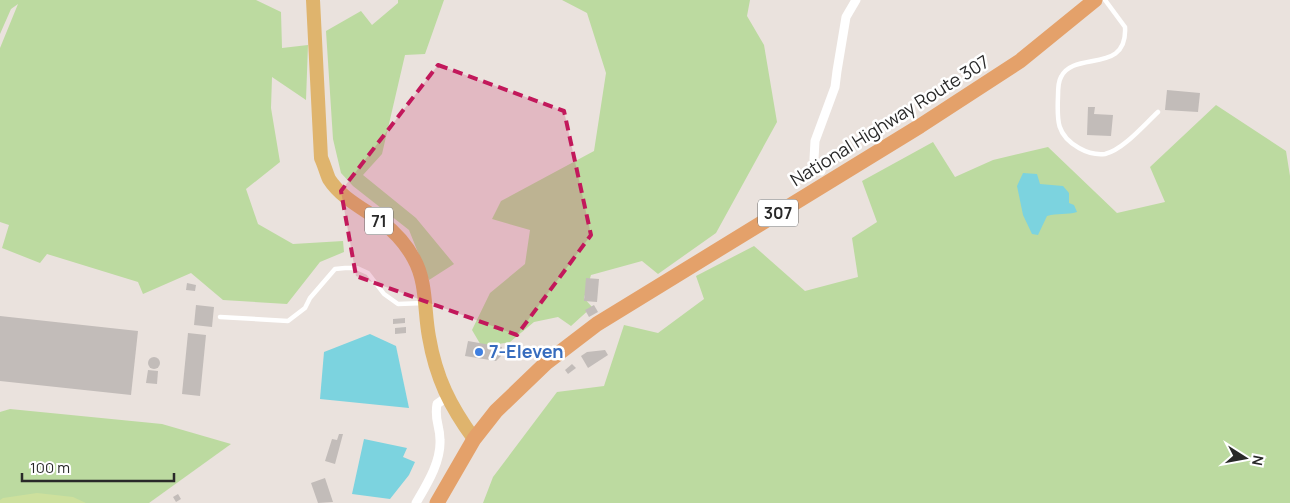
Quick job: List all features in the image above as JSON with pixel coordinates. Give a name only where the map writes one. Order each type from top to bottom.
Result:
[{"type":"highway","name":"National Highway Route 307","points":[[437,503],[474,439],[496,411],[546,363],[597,324],[920,126],[1020,61],[1095,0]]},
{"type":"main road","name":"71","points":[[313,0],[321,158],[330,179],[341,192],[359,208],[382,222],[400,238],[414,260],[423,281],[428,336],[437,375],[460,420],[474,439]]},
{"type":"street","points":[[821,171],[814,159],[816,141],[836,87],[836,71],[846,18],[856,0]]},
{"type":"street","points":[[416,503],[430,479],[438,455],[440,439],[435,415],[437,404],[447,397]]},
{"type":"lane","points":[[1105,0],[1125,26],[1124,44],[1109,57],[1067,68],[1060,77],[1058,86],[1057,116],[1059,126],[1065,137],[1077,147],[1090,153],[1104,154],[1118,148],[1158,112]]},
{"type":"lane","points":[[220,317],[288,321],[305,308],[310,298],[335,269],[345,268],[357,268],[368,273],[384,294],[398,304],[425,303]]},
{"type":"highlighted area","points":[[438,65],[564,111],[591,235],[517,335],[356,276],[341,191]]},
{"type":"green space","points":[[0,0],[256,0],[281,12],[282,48],[308,45],[306,100],[272,77],[271,108],[280,162],[246,189],[258,224],[293,244],[343,241],[344,252],[320,262],[287,304],[223,300],[191,273],[143,294],[138,282],[47,254],[40,263],[2,248],[9,225],[0,222],[0,48],[18,4],[11,9],[0,34]]},
{"type":"green space","points":[[398,0],[444,0],[425,54],[405,55],[382,154],[363,175],[416,218],[454,264],[429,280],[409,230],[353,186],[341,173],[333,139],[326,31],[361,11],[372,25],[398,3]]},
{"type":"green space","points":[[562,0],[750,0],[747,16],[764,45],[777,122],[716,233],[658,274],[642,261],[591,275],[584,298],[592,307],[571,326],[558,317],[534,322],[510,342],[482,347],[472,330],[490,293],[525,264],[530,230],[492,219],[501,201],[594,151],[606,73],[587,13]]},
{"type":"green space","points":[[1216,105],[1286,151],[1290,176],[1290,503],[483,503],[493,477],[557,392],[604,386],[624,325],[658,333],[704,299],[696,276],[754,246],[805,291],[858,277],[852,238],[877,222],[862,181],[933,142],[955,177],[993,160],[1048,147],[1117,213],[1165,202],[1150,167]]},
{"type":"green space","points":[[10,409],[162,424],[231,444],[149,503],[0,503],[0,412]]},
{"type":"green space","points":[[37,493],[73,497],[86,503],[0,503],[0,500],[3,498]]},
{"type":"water","points":[[1023,173],[1037,174],[1040,184],[1063,186],[1069,193],[1069,203],[1074,205],[1077,212],[1047,216],[1038,235],[1032,234],[1023,215],[1017,186]]},
{"type":"water","points":[[370,334],[396,346],[409,408],[320,399],[324,352]]},
{"type":"water","points":[[364,439],[407,448],[403,457],[415,462],[409,475],[390,499],[352,494]]},
{"type":"building","points":[[1167,90],[1200,93],[1198,112],[1165,110]]},
{"type":"building","points":[[1088,107],[1095,107],[1094,114],[1113,115],[1111,136],[1087,135]]},
{"type":"building","points":[[586,278],[599,279],[597,302],[584,301]]},
{"type":"building","points":[[187,283],[196,285],[195,291],[186,290]]},
{"type":"building","points":[[196,305],[214,307],[212,327],[194,325]]},
{"type":"building","points":[[594,305],[598,312],[589,317],[585,310]]},
{"type":"building","points":[[0,316],[138,331],[131,395],[0,381]]},
{"type":"building","points":[[405,318],[405,323],[393,324],[393,319]]},
{"type":"building","points":[[406,327],[406,333],[395,334],[395,328]]},
{"type":"building","points":[[188,333],[206,335],[200,396],[182,394]]},
{"type":"building","points":[[468,341],[502,347],[501,356],[496,361],[465,356]]},
{"type":"building","points":[[605,350],[608,355],[588,368],[581,356],[587,352]]},
{"type":"building","points":[[152,357],[156,357],[160,363],[156,369],[152,369],[148,365],[148,361]]},
{"type":"building","points":[[572,364],[576,368],[568,374],[565,370]]},
{"type":"building","points":[[148,370],[158,371],[157,384],[146,383]]},
{"type":"building","points":[[339,434],[343,434],[335,464],[325,461],[332,439],[337,440]]},
{"type":"building","points":[[325,478],[333,502],[318,503],[311,483]]},
{"type":"building","points":[[178,494],[181,499],[176,502],[173,497]]},
{"type":"place","name":"7-Eleven","points":[[479,352]]}]
